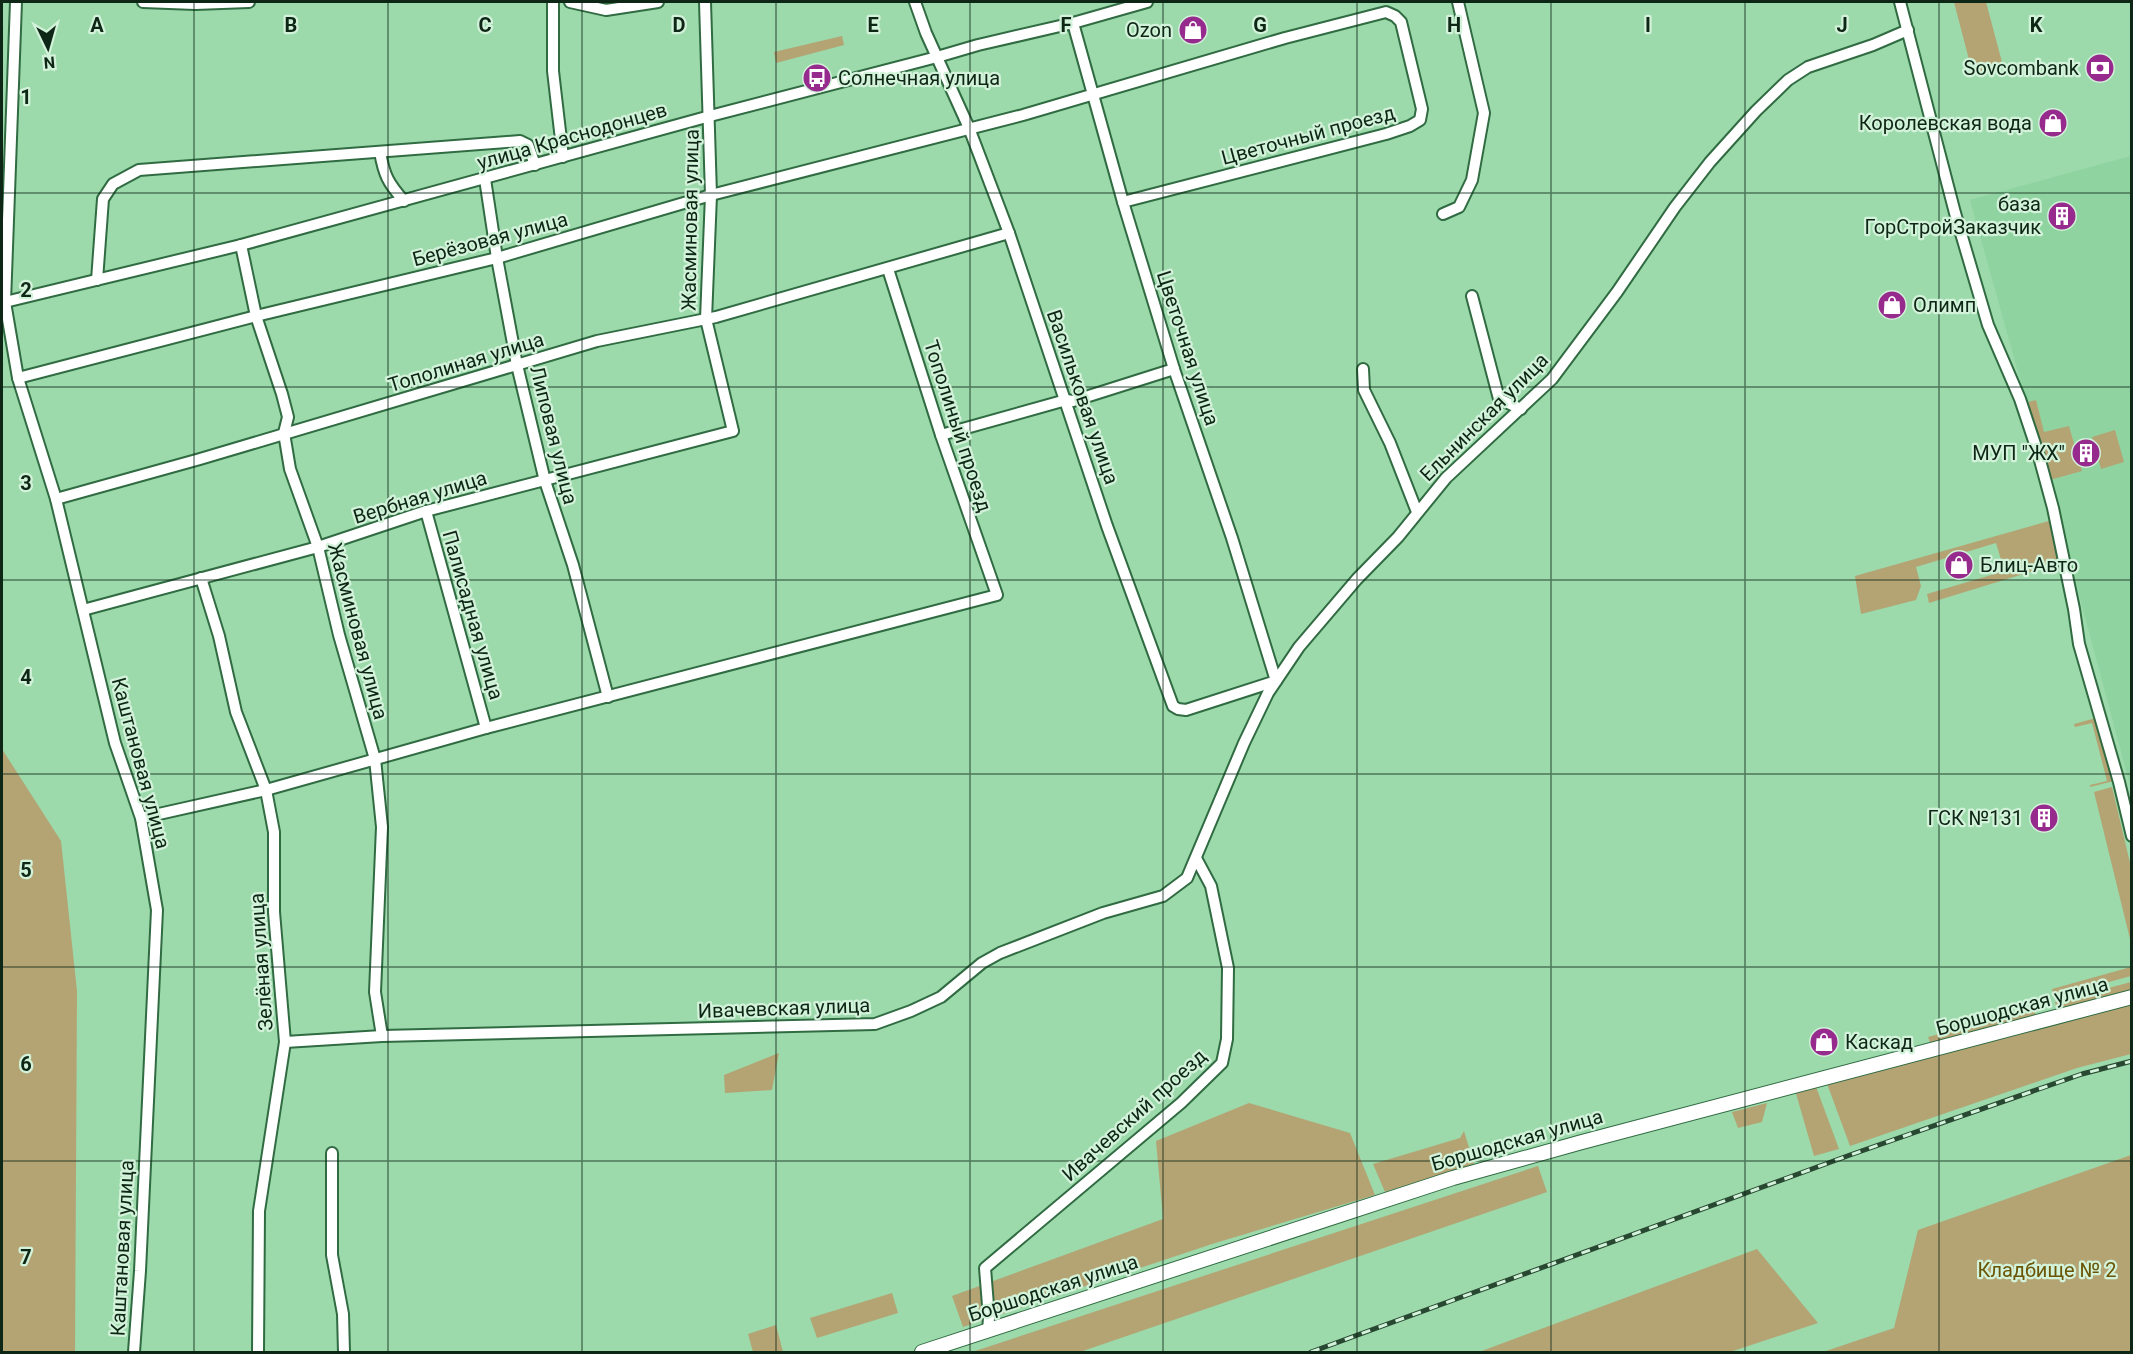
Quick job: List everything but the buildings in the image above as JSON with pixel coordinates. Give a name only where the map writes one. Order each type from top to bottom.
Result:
[{"type":"street","name":"Каштановая улица","points":[[16,2],[5,302],[18,378],[56,499],[115,743],[141,818],[157,910],[134,1353]]},
{"type":"street","points":[[143,2],[195,4],[249,2]]},
{"type":"street","points":[[553,2],[553,71],[563,157]]},
{"type":"street","points":[[570,2],[606,10],[658,2]]},
{"type":"street","name":"Жасминовая улица","points":[[705,2],[711,195],[706,319],[733,430]]},
{"type":"street","name":"Васильковая улица","points":[[915,2],[936,57],[948,78],[969,128],[1009,233],[1107,526],[1173,706],[1186,710],[1276,681]]},
{"type":"street","name":"улица Краснодонцев","points":[[5,302],[241,245],[710,116],[1147,2]]},
{"type":"street","points":[[1443,214],[1459,207],[1472,180],[1484,112],[1458,2]]},
{"type":"street","points":[[1900,2],[1955,213],[1988,325],[2020,399],[2038,453],[2053,508],[2079,644],[2119,782],[2132,836]]},
{"type":"street","name":"Цветочный проезд","points":[[969,128],[1093,95],[1285,38],[1386,12],[1401,22],[1422,109],[1420,120],[1386,134],[1123,202]]},
{"type":"street","name":"Цветочная улица","points":[[1073,23],[1123,202],[1174,369],[1232,538],[1276,681]]},
{"type":"street","name":"Ельнинская улица","points":[[1187,878],[1244,743],[1276,681],[1299,647],[1357,579],[1398,537],[1457,467],[1551,379],[1617,292],[1675,207],[1710,162],[1788,80],[1808,67],[1873,45],[1908,30]]},
{"type":"street","name":"Берёзовая улица","points":[[18,378],[256,316],[497,258],[711,195],[969,128]]},
{"type":"street","points":[[97,280],[103,199],[114,184],[139,170],[520,141],[528,145],[535,165]]},
{"type":"street","points":[[380,152],[389,184],[404,201]]},
{"type":"street","name":"Липовая улица","points":[[484,179],[517,365],[545,481],[573,566],[608,697]]},
{"type":"street","name":"Тополиная улица","points":[[56,499],[200,459],[597,341],[706,319],[1009,233]]},
{"type":"street","name":"Жасминовая улица","points":[[241,245],[256,316],[288,417],[284,433],[290,469],[318,547],[375,759],[382,827],[375,992],[382,1036]]},
{"type":"street","name":"Тополиный проезд","points":[[608,697],[997,595],[941,435],[888,269]]},
{"type":"street","points":[[1472,296],[1499,399],[1521,409]]},
{"type":"street","points":[[941,435],[1066,400],[1073,401],[1174,369]]},
{"type":"street","points":[[1363,369],[1364,390],[1390,443],[1417,512]]},
{"type":"street","name":"Вербная улица","points":[[83,610],[318,547],[426,511],[733,430]]},
{"type":"street","name":"Палисадная улица","points":[[426,511],[486,728]]},
{"type":"street","name":"Зелёная улица","points":[[201,578],[219,636],[236,712],[266,790],[274,832],[274,912],[285,1042],[259,1211],[258,1353]]},
{"type":"street","points":[[141,818],[266,790],[486,728],[608,697]]},
{"type":"street","name":"Ивачевский проезд","points":[[988,1331],[985,1268],[1181,1103],[1222,1063],[1227,1039],[1228,968],[1211,886],[1196,858]]},
{"type":"street","name":"Ивачевская улица","points":[[285,1042],[382,1036],[875,1024],[941,997],[982,963],[1000,953],[1103,914],[1164,896],[1187,878]]},
{"type":"street","name":"Боршодская улица","points":[[922,1353],[1453,1178],[2132,997]]},
{"type":"street","points":[[332,1154],[332,1255],[343,1314],[344,1353]]},
{"type":"shaded area","points":[[2131,156],[2131,789],[1970,200]]},
{"type":"green space","points":[[1954,2],[1986,2],[2003,66],[1973,75]]},
{"type":"green space","points":[[842,36],[844,45],[776,63],[774,52]]},
{"type":"green space","points":[[2036,400],[2044,432],[2069,426],[2082,471],[2050,480],[2028,402]]},
{"type":"green space","points":[[2115,430],[2124,462],[2101,469],[2092,437]]},
{"type":"green space","points":[[2049,521],[2059,563],[1929,603],[1927,594],[2008,570],[2002,563],[1996,543],[1916,567],[1921,586],[1916,600],[1861,614],[1855,576]]},
{"type":"green space","points":[[2096,718],[2114,781],[2090,787],[2090,785],[2107,781],[2092,723],[2075,727],[2074,724]]},
{"type":"green space","points":[[2,749],[61,841],[77,991],[75,1352],[2,1352]]},
{"type":"green space","points":[[2112,787],[2131,867],[2131,943],[2094,792]]},
{"type":"green space","points":[[2131,967],[2131,976],[2054,997],[2052,989]]},
{"type":"green space","points":[[2131,982],[2131,990],[2057,1010],[2055,1002]]},
{"type":"green space","points":[[2131,1001],[2131,1054],[2077,1068],[1850,1146],[1826,1081]]},
{"type":"green space","points":[[2034,1008],[2036,1016],[1931,1045],[1928,1037]]},
{"type":"green space","points":[[779,1053],[772,1090],[725,1093],[724,1075]]},
{"type":"green space","points":[[1815,1084],[1839,1149],[1814,1156],[1795,1090]]},
{"type":"green space","points":[[1249,1103],[1350,1133],[1375,1195],[1212,1244],[963,1327],[952,1296],[1163,1219],[1156,1141]]},
{"type":"green space","points":[[1767,1103],[1762,1122],[1738,1128],[1732,1112]]},
{"type":"green space","points":[[1464,1131],[1474,1164],[1385,1192],[1373,1164],[1460,1138]]},
{"type":"green space","name":"Кладбище № 2","points":[[2131,1155],[2131,1352],[1823,1352],[1894,1328],[1918,1230]]},
{"type":"green space","points":[[1538,1166],[1547,1192],[1080,1352],[972,1352]]},
{"type":"green space","points":[[1757,1249],[1818,1323],[1730,1352],[1479,1352]]},
{"type":"green space","points":[[892,1293],[898,1313],[817,1338],[810,1318]]},
{"type":"green space","points":[[776,1325],[783,1352],[753,1352],[748,1334]]},
{"type":"railway","points":[[1311,1352],[1850,1155],[2082,1074],[2132,1061]]},
{"type":"place","name":"Ozon","points":[[1193,30]]},
{"type":"place","name":"Sovcombank","points":[[2100,68]]},
{"type":"place","name":"Солнечная улица","points":[[817,78]]},
{"type":"place","name":"Королевская вода","points":[[2053,123]]},
{"type":"place","name":"база ГорСтройЗаказчик","points":[[2062,216]]},
{"type":"place","name":"Олимп","points":[[1892,305]]},
{"type":"place","name":"МУП \"ЖХ\"","points":[[2086,453]]},
{"type":"place","name":"Блиц-Авто","points":[[1959,565]]},
{"type":"place","name":"ГСК №131","points":[[2044,818]]},
{"type":"place","name":"Каскад","points":[[1824,1042]]}]
